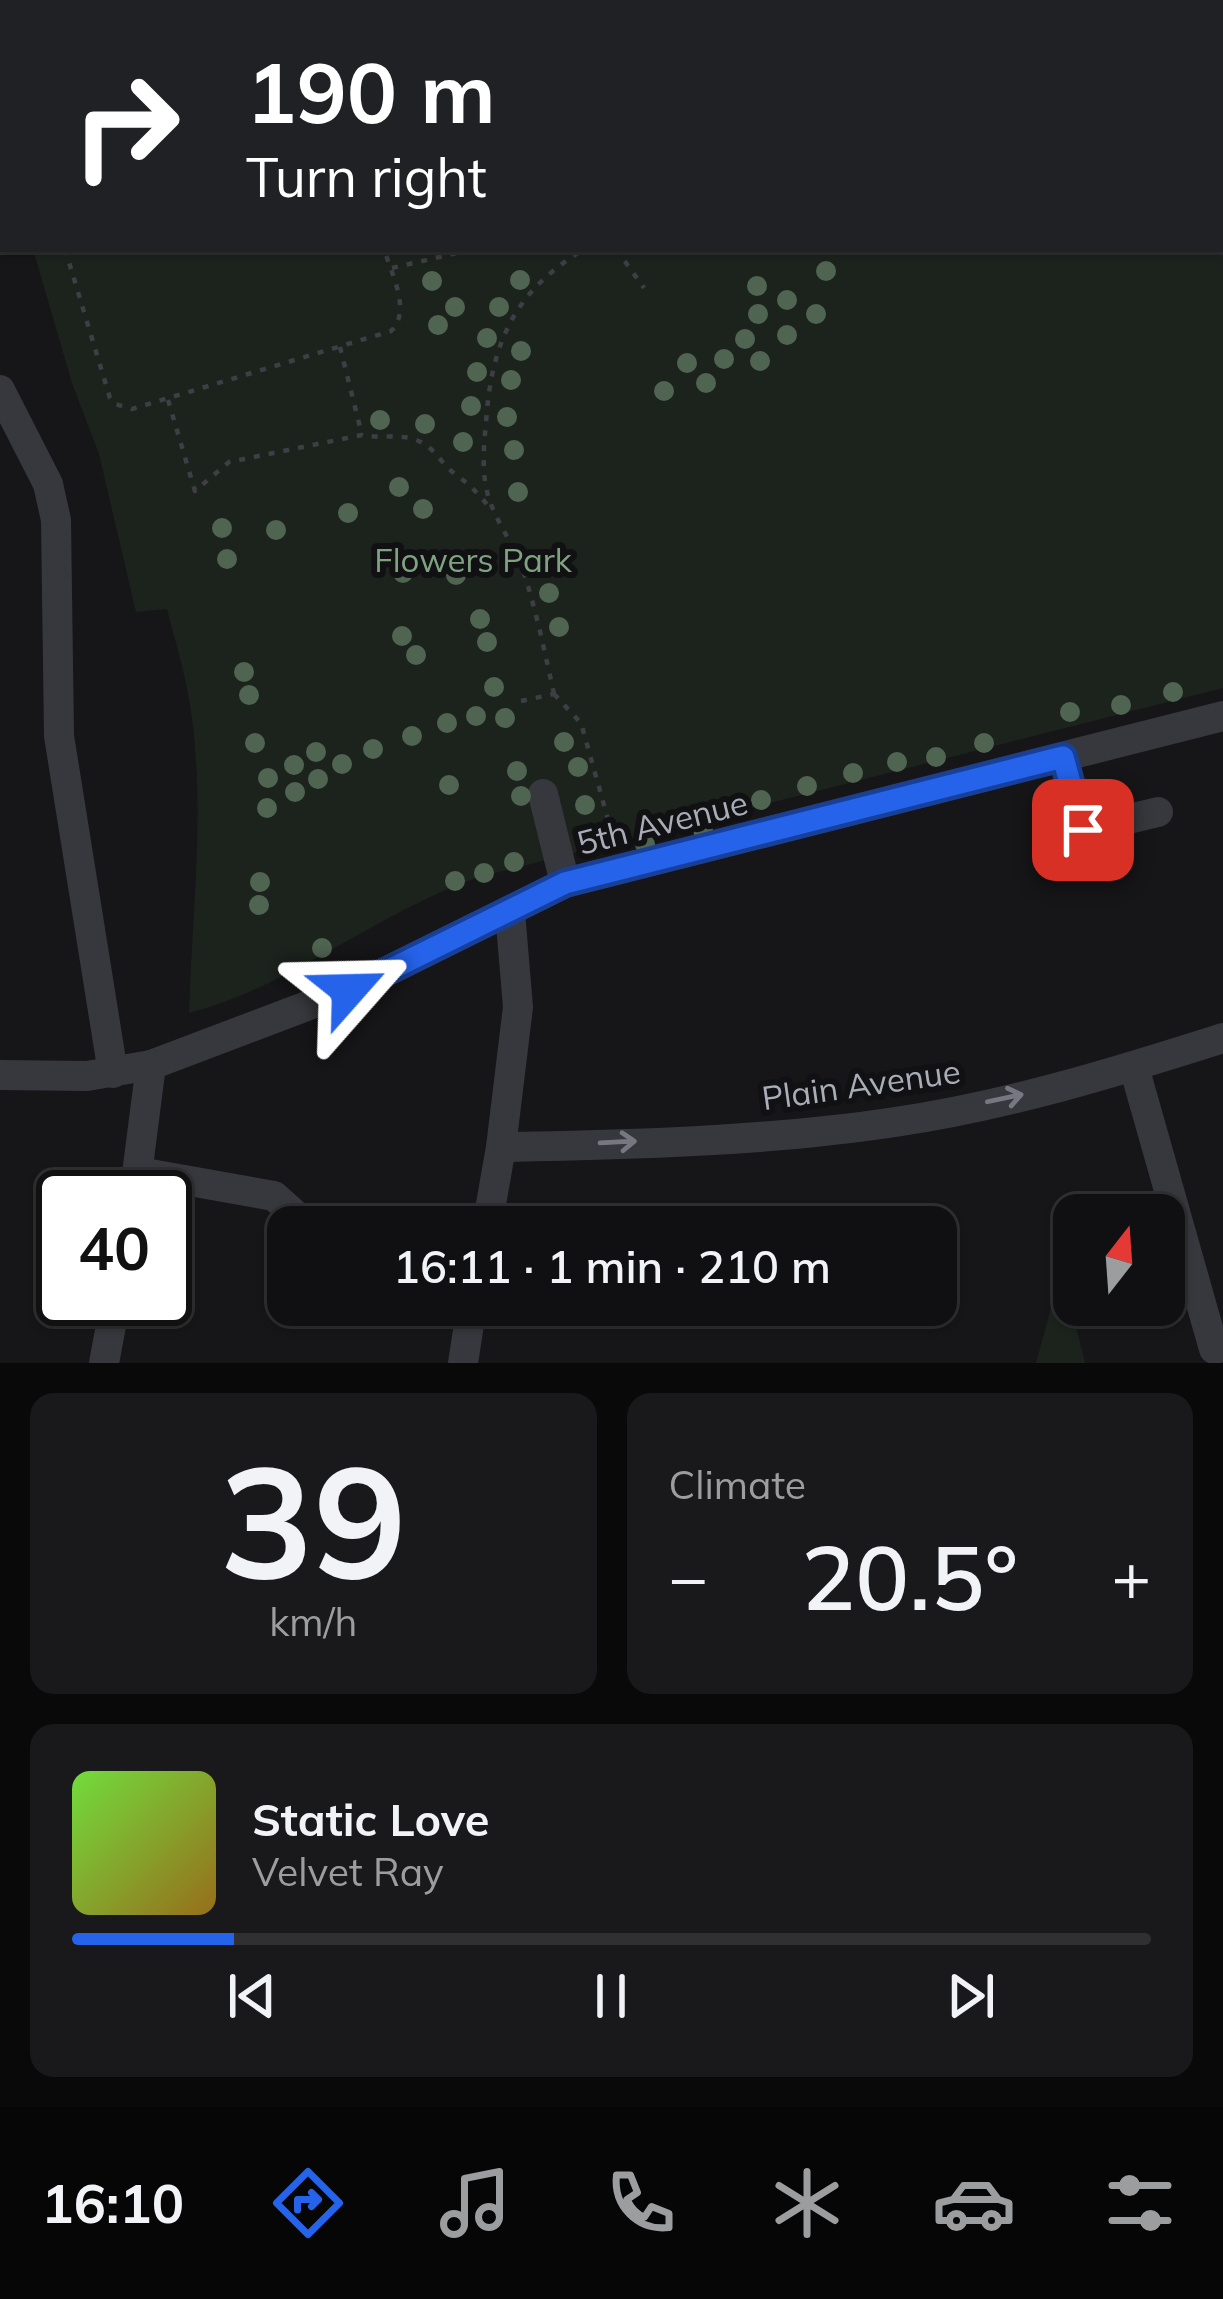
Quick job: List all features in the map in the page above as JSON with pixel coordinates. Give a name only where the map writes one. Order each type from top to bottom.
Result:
[{"type":"street","points":[[1,396],[48,484],[56,520],[59,736],[113,1073]]},
{"type":"street","name":"5th Avenue","points":[[0,1076],[113,1073],[151,1065],[349,990],[565,883],[1223,716]]},
{"type":"street","points":[[1063,757],[1083,830],[1158,812]]},
{"type":"street","points":[[543,794],[565,883]]},
{"type":"street","points":[[491,1206],[518,1007],[510,912]]},
{"type":"street","name":"Plain Avenue","points":[[501,1148],[774,1134],[896,1122],[1134,1066],[1223,1038]]},
{"type":"street","points":[[138,1170],[151,1065]]},
{"type":"street","points":[[1134,1066],[1219,1348]]},
{"type":"street","points":[[192,1189],[274,1196],[285,1206]]},
{"type":"street","points":[[104,1363],[111,1326]]},
{"type":"street","points":[[463,1363],[469,1326]]},
{"type":"path","points":[[66,252],[112,401],[132,409],[386,333],[399,324],[401,307],[385,252]]},
{"type":"path","points":[[389,268],[461,252]]},
{"type":"path","points":[[493,512],[483,450],[490,382],[502,334],[541,282],[578,252]]},
{"type":"path","points":[[618,252],[644,288]]},
{"type":"path","points":[[340,347],[362,435]]},
{"type":"path","points":[[168,399],[195,491],[229,462],[362,435],[424,443],[472,485],[493,512],[524,573],[554,694],[581,723],[609,824],[608,842]]},
{"type":"path","points":[[521,701],[554,694]]},
{"type":"green space","name":"Flowers Park","points":[[34,252],[1223,252],[1223,688],[479,877],[406,909],[265,985],[189,1013],[197,797],[186,682],[167,609],[136,612],[99,454],[72,383]]},
{"type":"green space","points":[[1053,1301],[1053,1326],[1076,1326],[1085,1363],[1036,1363]]},
{"type":"route","points":[[349,990],[565,883],[1063,757],[1083,830]]}]
